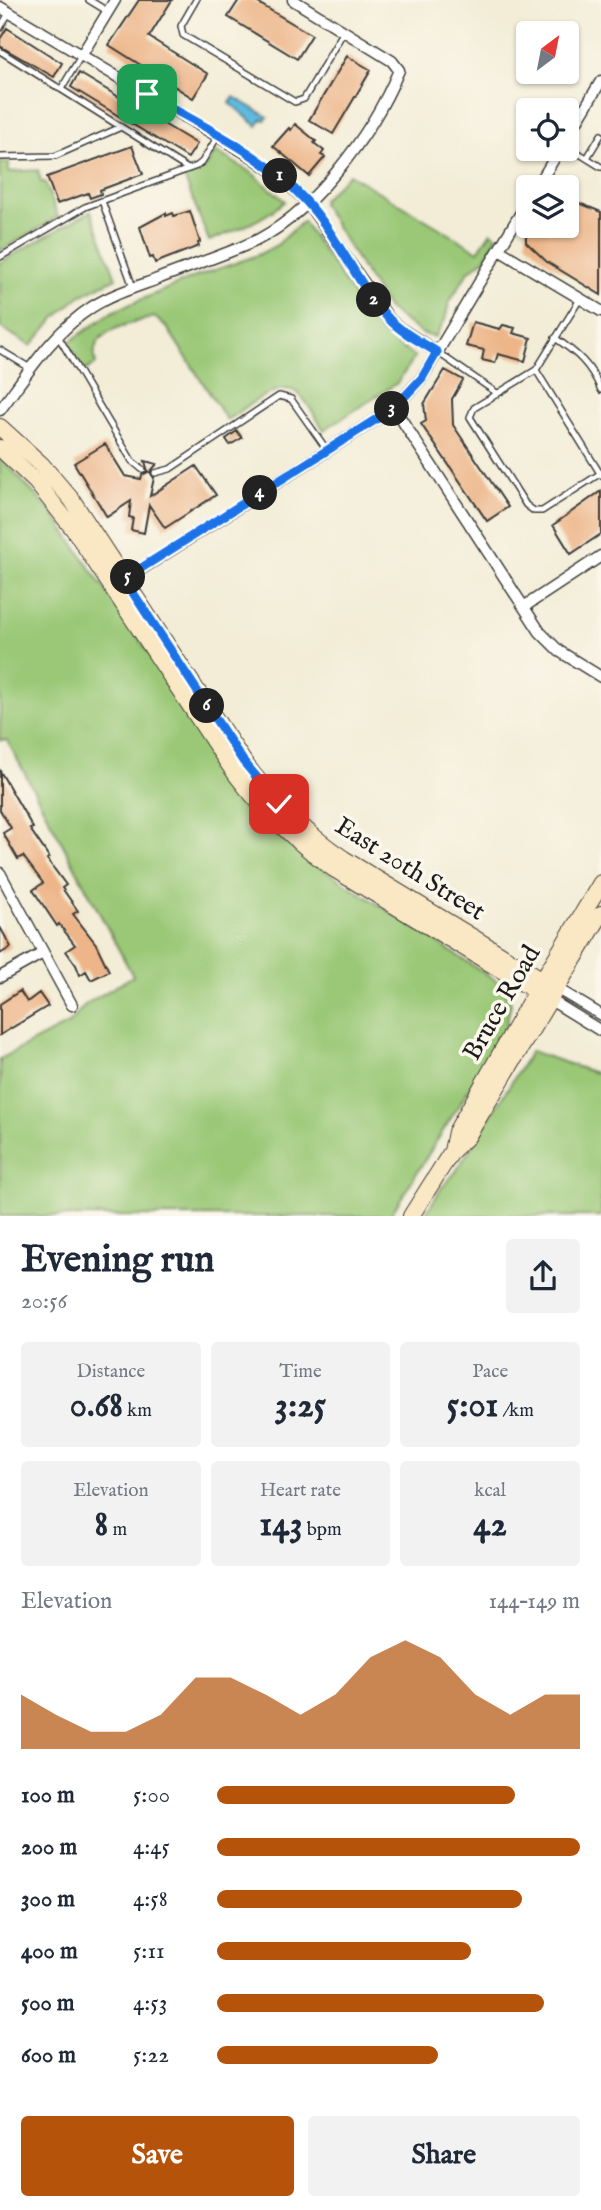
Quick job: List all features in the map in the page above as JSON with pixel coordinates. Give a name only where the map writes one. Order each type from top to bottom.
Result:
[{"type":"street","points":[[81,56],[115,0]]},
{"type":"street","points":[[0,410],[58,336],[92,307],[134,287],[258,240],[307,202],[328,183],[345,162],[391,91],[399,70],[393,61],[293,0]]},
{"type":"street","points":[[5,10],[269,167],[307,202],[385,315],[401,330],[437,352]]},
{"type":"street","points":[[579,118],[601,81]]},
{"type":"street","points":[[118,583],[394,408],[422,378],[516,221]]},
{"type":"street","points":[[499,250],[601,311]]},
{"type":"street","points":[[394,408],[540,632],[559,651],[601,677]]},
{"type":"street","name":"East 20th Street","points":[[0,427],[32,454],[63,489],[238,778],[281,827],[334,869],[546,989],[601,1015]]},
{"type":"street","name":"East 20th Street","points":[[0,448],[58,509],[118,583]]},
{"type":"street","points":[[525,606],[601,556]]},
{"type":"street","points":[[0,873],[72,1005]]},
{"type":"street","name":"Bruce Road","points":[[411,1216],[452,1151],[467,1138],[601,883]]},
{"type":"street","name":"Bruce Road","points":[[546,989],[601,914]]},
{"type":"street","points":[[0,977],[43,953]]},
{"type":"street","name":"East 20th Street","points":[[546,989],[601,1031]]},
{"type":"lane","points":[[89,0],[108,12]]},
{"type":"lane","points":[[196,0],[181,26],[183,35],[295,102],[304,99],[344,32]]},
{"type":"lane","points":[[0,28],[5,10]]},
{"type":"lane","points":[[0,51],[188,169]]},
{"type":"lane","points":[[61,89],[81,56]]},
{"type":"lane","points":[[0,157],[55,156],[121,127]]},
{"type":"lane","points":[[587,158],[601,135]]},
{"type":"lane","points":[[0,257],[76,211],[202,162],[218,136]]},
{"type":"lane","points":[[579,153],[601,167]]},
{"type":"lane","points":[[102,201],[134,287]]},
{"type":"lane","points":[[536,370],[601,474],[542,511],[534,511],[526,505],[470,417],[474,408],[536,370],[580,299]]},
{"type":"lane","points":[[58,336],[132,461],[143,470]]},
{"type":"lane","points":[[555,338],[583,358],[593,371],[601,390]]},
{"type":"lane","points":[[0,349],[31,369]]},
{"type":"lane","points":[[437,352],[498,393]]},
{"type":"lane","points":[[155,473],[170,469],[279,396],[291,399],[327,450]]},
{"type":"green space","points":[[215,151],[252,173],[285,201],[258,220],[209,241],[183,174],[207,166]]},
{"type":"green space","points":[[9,162],[9,172],[38,170],[58,217],[0,251],[0,163]]},
{"type":"green space","points":[[349,174],[478,251],[491,232],[497,236],[486,258],[468,272],[449,303],[445,320],[435,337],[423,334],[388,309],[322,204],[323,199]]},
{"type":"green space","points":[[91,211],[116,278],[80,296],[55,318],[31,346],[0,327],[0,262]]},
{"type":"green space","points":[[303,221],[372,322],[387,337],[415,357],[397,383],[324,430],[299,394],[283,389],[263,396],[227,420],[166,326],[154,317],[122,326],[103,336],[97,343],[96,364],[84,371],[68,343],[112,312],[195,277],[258,255],[277,245]]},
{"type":"green space","points":[[0,457],[53,514],[257,810],[311,861],[503,985],[511,1003],[505,1031],[390,1216],[0,1216],[0,1059],[68,1024],[86,1004],[133,976],[7,740],[0,740]]},
{"type":"green space","points":[[531,1051],[601,1075],[601,1216],[424,1216],[442,1187],[455,1173]]},
{"type":"water","points":[[234,97],[268,117],[262,119],[257,126],[230,103]]},
{"type":"building","points":[[139,0],[172,0],[149,37],[208,74],[193,98],[109,45]]},
{"type":"building","points":[[239,0],[253,0],[312,35],[297,59],[228,17]]},
{"type":"building","points":[[7,28],[62,63],[54,77],[0,46],[0,39]]},
{"type":"building","points":[[347,56],[371,70],[333,134],[309,120]]},
{"type":"building","points":[[79,73],[197,144],[188,158],[71,87]]},
{"type":"building","points":[[295,124],[324,151],[321,155],[325,157],[309,176],[273,146]]},
{"type":"building","points":[[132,146],[143,174],[100,190],[101,194],[90,198],[88,193],[57,204],[47,177]]},
{"type":"building","points":[[579,203],[601,212],[601,295],[547,262],[526,242],[526,238],[579,238]]},
{"type":"building","points":[[190,211],[199,246],[155,263],[153,257],[150,258],[140,227],[166,213],[166,216],[173,213],[174,216]]},
{"type":"building","points":[[473,322],[500,329],[503,325],[515,328],[513,333],[531,338],[525,361],[498,354],[495,363],[482,360],[484,350],[466,346]]},
{"type":"building","points":[[445,370],[463,380],[452,399],[453,425],[508,507],[487,521],[421,424],[426,421],[424,404]]},
{"type":"building","points":[[237,431],[242,438],[230,445],[226,439]]},
{"type":"building","points":[[105,444],[125,476],[141,479],[142,475],[148,472],[145,461],[157,464],[150,472],[154,478],[150,496],[196,466],[216,495],[165,528],[149,505],[144,533],[131,530],[131,501],[107,517],[74,463]]},
{"type":"building","points":[[601,491],[601,534],[571,554],[553,525]]},
{"type":"building","points":[[0,771],[33,828],[30,829],[49,857],[47,859],[66,885],[62,888],[78,911],[73,914],[96,944],[109,971],[91,980],[86,971],[80,975],[66,951],[75,945],[59,924],[57,926],[33,890],[43,883],[23,856],[18,859],[3,833],[11,828],[0,810]]},
{"type":"building","points":[[0,927],[11,947],[0,954]]},
{"type":"building","points":[[20,991],[27,1002],[39,993],[48,1006],[0,1035],[0,1004]]},
{"type":"route","points":[[147,94],[269,167],[282,178],[317,215],[385,315],[401,330],[437,352],[422,378],[394,408],[124,579],[243,761],[279,804]]}]
